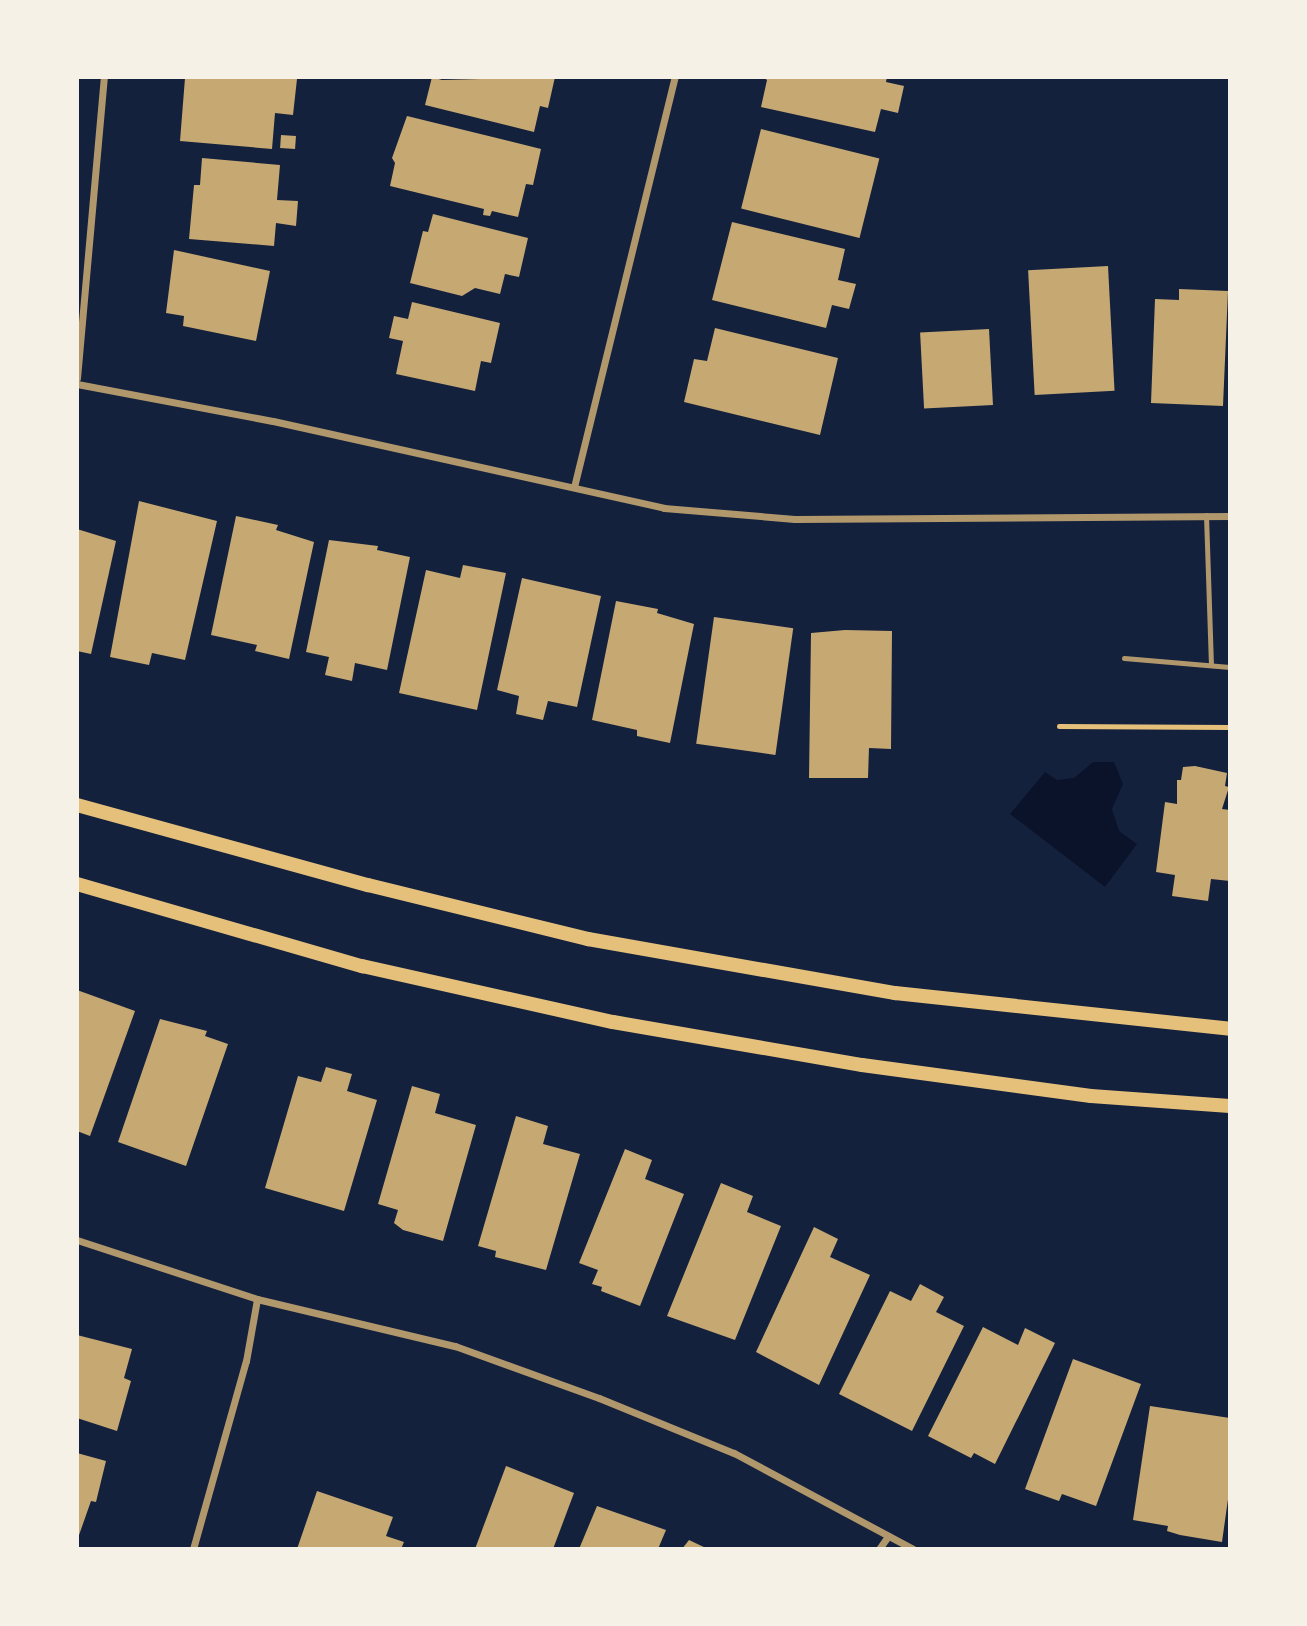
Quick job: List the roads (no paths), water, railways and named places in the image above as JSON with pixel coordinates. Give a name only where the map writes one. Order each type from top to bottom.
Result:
[{"type":"main road","points":[[77,805],[368,885],[588,939],[895,993],[1230,1029]]},
{"type":"main road","points":[[77,884],[362,966],[613,1022],[862,1065],[1091,1096],[1230,1106]]},
{"type":"street","points":[[77,379],[104,77]]},
{"type":"street","points":[[574,487],[676,77]]},
{"type":"street","points":[[77,384],[273,421],[664,508],[795,519],[1230,516]]},
{"type":"street","points":[[77,1240],[257,1299],[455,1346],[599,1398],[734,1453],[914,1549]]},
{"type":"street","points":[[193,1549],[246,1361],[257,1299]]},
{"type":"street","points":[[879,1549],[888,1536]]},
{"type":"lane","points":[[1206,515],[1211,663]]},
{"type":"lane","points":[[1124,658],[1211,663],[1230,667]]},
{"type":"water","points":[[1093,762],[1114,762],[1123,784],[1112,809],[1119,831],[1137,844],[1105,887],[1010,814],[1045,772],[1057,780],[1074,778]]}]
